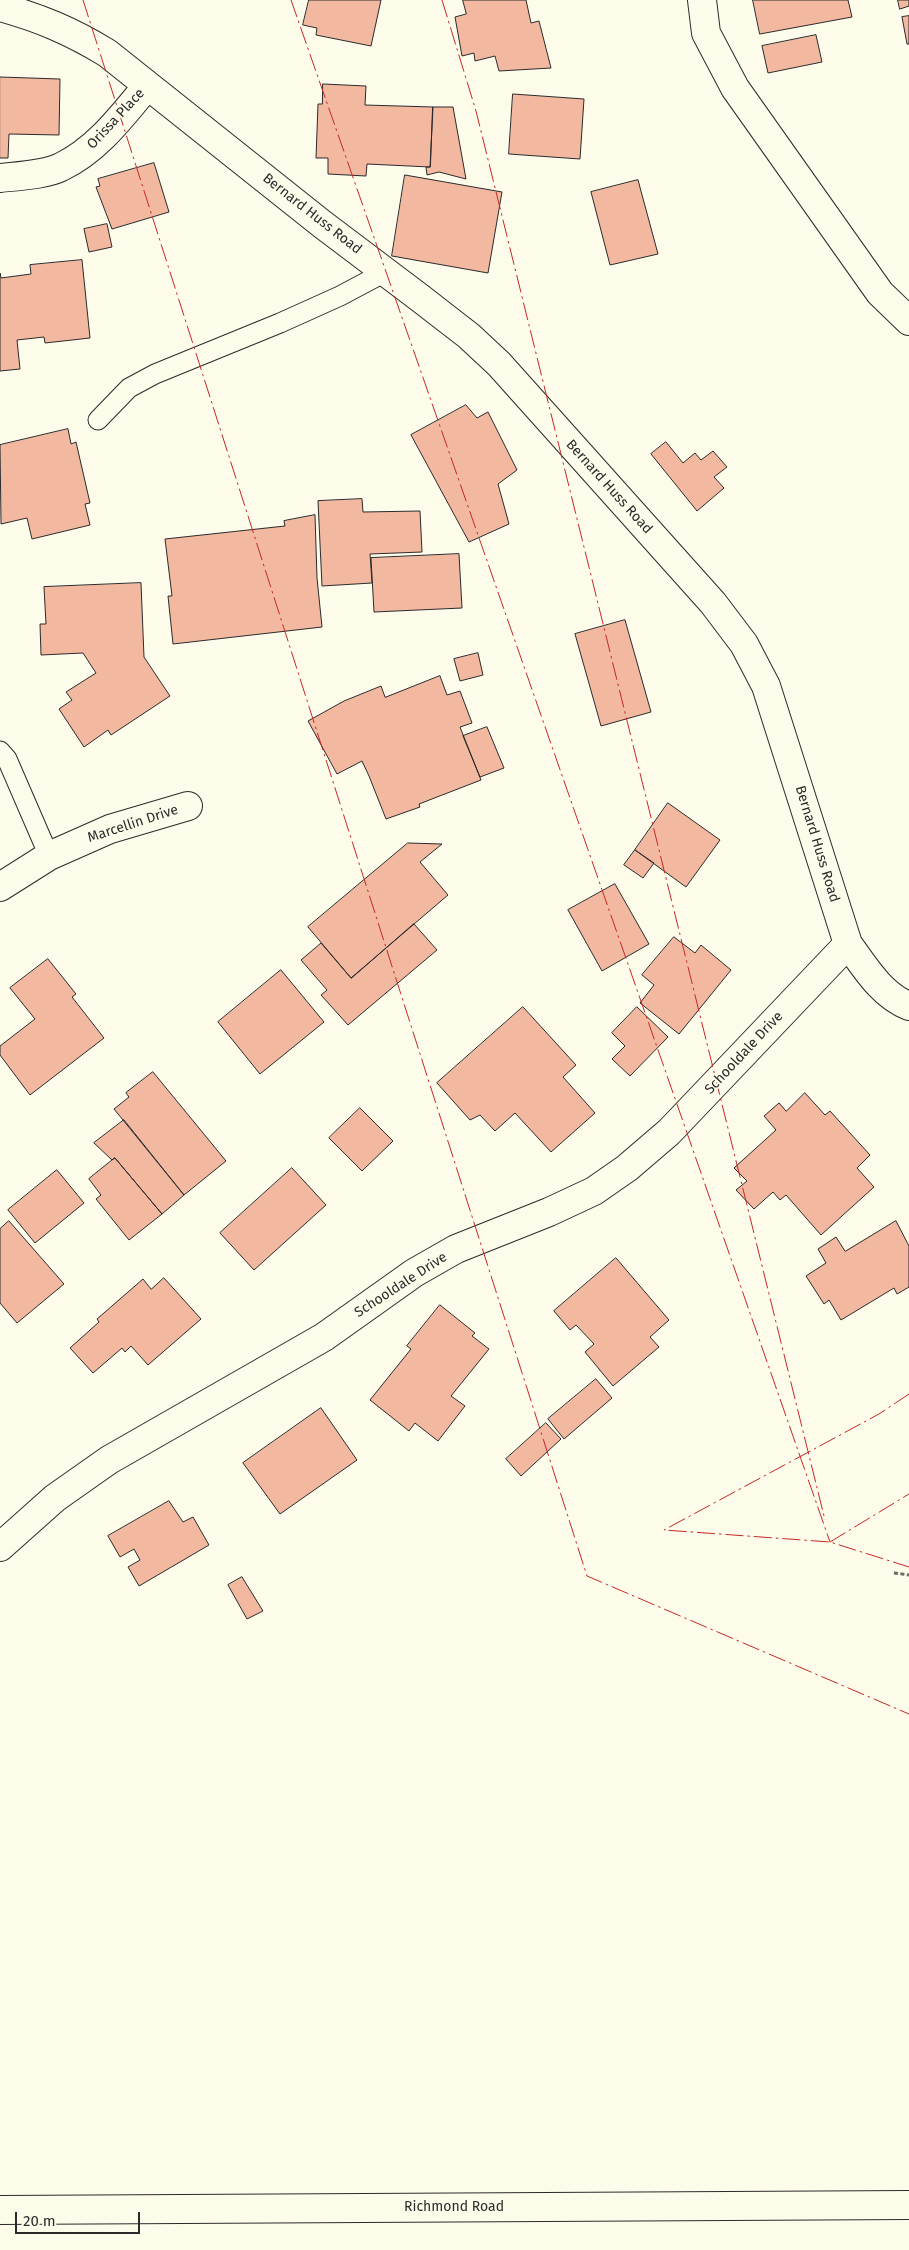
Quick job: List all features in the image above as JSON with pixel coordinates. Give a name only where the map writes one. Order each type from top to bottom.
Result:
[{"type":"street","points":[[702,0],[706,33],[735,88],[880,293],[909,322]]},
{"type":"street","name":"Bernard Huss Road","points":[[0,7],[36,16],[72,32],[107,53],[263,175],[322,224],[469,336],[499,364],[713,603],[744,644],[768,694],[848,944],[874,980],[897,1001],[909,1006]]},
{"type":"street","name":"Orissa Place","points":[[0,178],[22,176],[59,168],[84,154],[115,125],[147,86]]},
{"type":"street","name":"Marcellin Drive","points":[[0,887],[49,856],[110,828],[188,806]]},
{"type":"street","name":"Schooldale Drive","points":[[0,1547],[55,1498],[109,1460],[324,1337],[414,1273],[456,1249],[549,1212],[594,1191],[627,1168],[669,1132],[848,944]]},
{"type":"street","name":"Richmond Road","points":[[0,2210],[909,2205]]},
{"type":"lane","points":[[98,420],[129,388],[155,374],[297,315],[340,296],[386,272]]},
{"type":"lane","points":[[0,750],[7,759],[49,856]]},
{"type":"path","points":[[894,1573],[909,1575]]},
{"type":"building","points":[[309,0],[381,0],[371,46],[316,35],[317,28],[303,25]]},
{"type":"building","points":[[463,0],[526,0],[531,23],[539,21],[551,68],[499,71],[495,56],[475,61],[474,53],[462,56],[455,17],[466,14]]},
{"type":"building","points":[[753,0],[848,0],[852,17],[760,34]]},
{"type":"building","points":[[898,0],[909,0],[909,6],[900,9]]},
{"type":"building","points":[[909,16],[909,44],[907,44],[902,17]]},
{"type":"building","points":[[816,35],[822,62],[768,73],[762,46]]},
{"type":"building","points":[[0,77],[60,79],[59,135],[9,134],[8,158],[0,158]]},
{"type":"building","points":[[323,84],[366,86],[365,105],[433,107],[430,167],[367,164],[366,176],[328,174],[328,158],[316,158],[318,104],[322,104]]},
{"type":"building","points":[[513,94],[584,99],[580,159],[509,154]]},
{"type":"building","points":[[433,107],[453,107],[466,179],[439,172],[427,175],[426,167],[430,167]]},
{"type":"building","points":[[154,163],[169,212],[112,229],[96,187],[100,186],[98,179]]},
{"type":"building","points":[[405,175],[502,192],[488,273],[392,256]]},
{"type":"building","points":[[638,180],[658,254],[610,265],[591,192]]},
{"type":"building","points":[[107,224],[112,247],[89,252],[84,229]]},
{"type":"building","points":[[82,260],[90,338],[45,343],[44,337],[17,340],[20,369],[0,371],[0,273],[1,278],[31,274],[30,265]]},
{"type":"building","points":[[466,405],[477,418],[488,412],[517,470],[498,484],[509,524],[469,542],[411,435]]},
{"type":"building","points":[[68,429],[71,444],[76,442],[90,503],[85,504],[90,525],[32,539],[27,518],[1,524],[0,445]]},
{"type":"building","points":[[666,442],[683,463],[695,453],[701,460],[713,451],[727,467],[714,477],[724,488],[697,511],[651,454]]},
{"type":"building","points":[[362,499],[363,512],[420,511],[422,552],[370,554],[372,583],[322,586],[318,501]]},
{"type":"building","points":[[315,515],[317,578],[322,627],[173,644],[168,596],[172,596],[165,539],[285,526],[284,521]]},
{"type":"building","points":[[459,554],[462,608],[374,612],[371,558]]},
{"type":"building","points":[[141,583],[144,657],[170,696],[111,735],[108,730],[84,747],[59,709],[72,700],[66,692],[96,673],[83,653],[41,655],[40,624],[46,624],[44,587]]},
{"type":"building","points":[[625,620],[651,712],[601,726],[575,634]]},
{"type":"building","points":[[478,653],[483,675],[460,681],[454,659]]},
{"type":"building","points":[[440,676],[447,695],[460,691],[472,723],[460,727],[481,780],[419,804],[420,807],[386,819],[362,761],[337,774],[308,721],[344,701],[381,686],[385,697]]},
{"type":"building","points":[[487,727],[504,768],[480,777],[463,736]]},
{"type":"building","points":[[668,803],[720,840],[686,887],[635,850]]},
{"type":"building","points":[[408,843],[442,844],[420,862],[448,895],[351,978],[308,927]]},
{"type":"building","points":[[635,850],[654,863],[643,878],[624,865]]},
{"type":"building","points":[[615,884],[649,944],[602,971],[568,910]]},
{"type":"building","points":[[414,924],[437,950],[348,1025],[321,995],[327,990],[301,960],[321,943],[351,978]]},
{"type":"building","points":[[674,937],[695,953],[701,945],[731,970],[679,1034],[640,1003],[654,985],[642,975]]},
{"type":"building","points":[[48,959],[76,994],[72,997],[104,1038],[30,1095],[0,1055],[0,1046],[35,1019],[10,988]]},
{"type":"building","points":[[281,970],[324,1022],[260,1074],[218,1022]]},
{"type":"building","points":[[523,1007],[576,1065],[563,1077],[595,1113],[551,1152],[515,1113],[495,1131],[480,1115],[470,1120],[437,1083]]},
{"type":"building","points":[[637,1007],[668,1037],[630,1076],[612,1059],[625,1046],[612,1033]]},
{"type":"building","points":[[153,1072],[226,1161],[184,1195],[114,1109],[129,1097],[126,1093]]},
{"type":"building","points":[[805,1093],[825,1115],[830,1111],[870,1155],[857,1168],[874,1187],[821,1235],[786,1195],[780,1200],[773,1192],[754,1209],[736,1190],[747,1181],[734,1168],[776,1130],[764,1116],[779,1103],[786,1111]]},
{"type":"building","points":[[360,1108],[393,1141],[362,1171],[329,1138]]},
{"type":"building","points":[[124,1120],[184,1195],[162,1214],[115,1158],[112,1160],[94,1143]]},
{"type":"building","points":[[115,1158],[162,1214],[129,1240],[96,1199],[101,1195],[89,1179]]},
{"type":"building","points":[[292,1168],[326,1205],[254,1270],[220,1233]]},
{"type":"building","points":[[57,1170],[84,1203],[35,1243],[8,1210]]},
{"type":"building","points":[[9,1221],[64,1284],[17,1323],[0,1303],[0,1229]]},
{"type":"building","points":[[896,1221],[909,1246],[909,1287],[897,1294],[894,1288],[841,1320],[829,1300],[824,1304],[806,1276],[826,1263],[818,1249],[836,1237],[845,1251]]},
{"type":"building","points":[[616,1258],[669,1320],[650,1337],[659,1347],[613,1386],[585,1352],[594,1344],[576,1325],[570,1330],[554,1311]]},
{"type":"building","points":[[164,1278],[201,1319],[148,1365],[131,1346],[125,1352],[122,1348],[93,1373],[70,1348],[99,1322],[97,1319],[143,1279],[151,1289]]},
{"type":"building","points":[[440,1305],[475,1333],[472,1336],[489,1349],[451,1396],[465,1406],[438,1441],[415,1423],[409,1431],[370,1400],[411,1349],[407,1346]]},
{"type":"building","points":[[596,1379],[612,1398],[564,1439],[548,1419]]},
{"type":"building","points":[[321,1408],[357,1460],[280,1514],[243,1463]]},
{"type":"building","points":[[546,1423],[561,1439],[521,1476],[506,1459]]},
{"type":"building","points":[[169,1501],[183,1522],[193,1517],[209,1545],[139,1586],[128,1567],[140,1560],[134,1549],[120,1557],[108,1536]]},
{"type":"building","points":[[242,1577],[263,1611],[247,1619],[228,1585]]},
{"type":"power","points":[[83,0],[587,1576],[909,1714]]},
{"type":"power","points":[[291,0],[830,1542]]},
{"type":"power","points":[[442,0],[476,111],[825,1520]]},
{"type":"power","points":[[909,1394],[879,1414],[664,1530],[830,1542],[909,1567]]},
{"type":"power","points":[[830,1542],[909,1494]]}]
